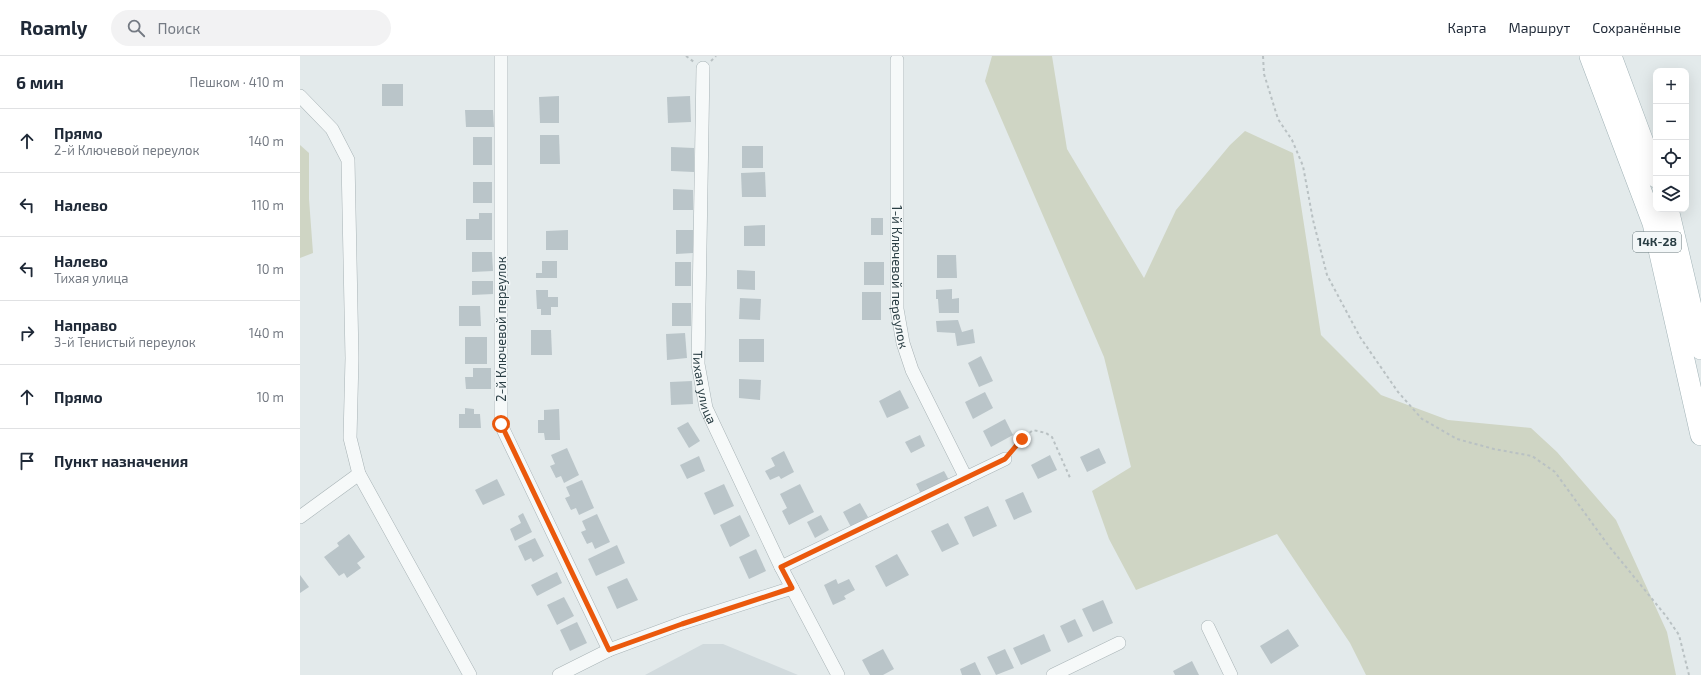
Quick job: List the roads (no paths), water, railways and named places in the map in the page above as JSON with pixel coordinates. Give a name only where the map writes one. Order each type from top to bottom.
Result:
[{"type":"main road","name":"14К-28","points":[[1590,56],[1653,223],[1701,436]]},
{"type":"main road","points":[[1611,56],[1656,176]]},
{"type":"main road","name":"14К-28","points":[[1669,212],[1701,349]]},
{"type":"street","name":"2-й Ключевой переулок","points":[[501,56],[501,424],[609,650]]},
{"type":"street","name":"1-й Ключевой переулок","points":[[897,60],[896,274],[898,316],[903,343],[912,370],[966,478]]},
{"type":"street","name":"Тихая улица","points":[[703,68],[698,364],[706,408],[781,567],[838,675]]},
{"type":"street","points":[[300,96],[332,129],[348,160],[352,358],[350,438],[359,474],[470,675]]},
{"type":"street","points":[[781,567],[1005,459]]},
{"type":"street","points":[[300,517],[359,474]]},
{"type":"street","points":[[559,675],[609,650],[682,624],[792,588]]},
{"type":"street","points":[[1208,627],[1231,675]]},
{"type":"street","points":[[1053,675],[1119,643]]}]
